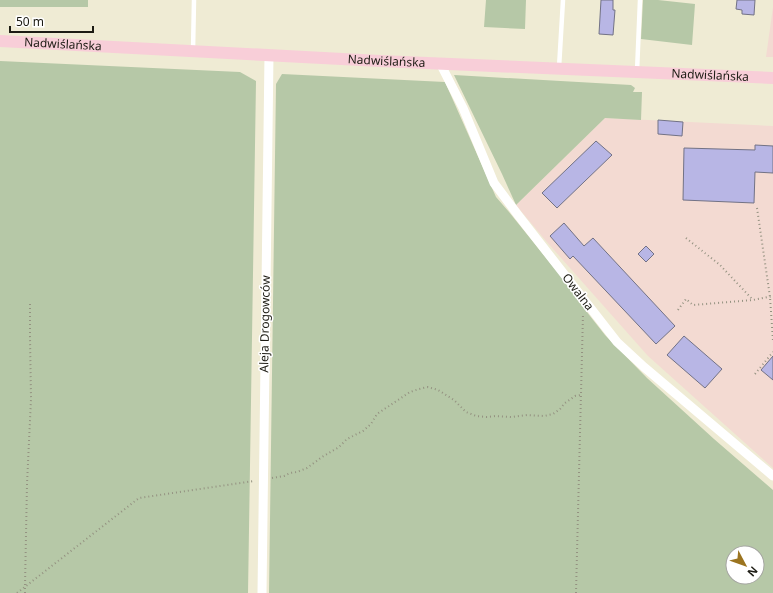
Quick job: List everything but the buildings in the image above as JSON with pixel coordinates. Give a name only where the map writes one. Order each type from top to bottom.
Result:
[{"type":"main road","name":"Nadwiślańska","points":[[0,41],[773,78]]},
{"type":"street","name":"Aleja Drogowców","points":[[262,593],[269,55]]},
{"type":"street","name":"Owalna","points":[[440,63],[463,108],[494,182],[617,342],[644,367],[773,476]]},
{"type":"lane","points":[[193,51],[194,0]]},
{"type":"lane","points":[[559,68],[563,0]]},
{"type":"lane","points":[[637,72],[640,0]]},
{"type":"path","points":[[757,208],[772,296],[773,341]]},
{"type":"path","points":[[686,238],[720,265],[753,300]]},
{"type":"path","points":[[678,310],[686,299],[693,305],[753,300],[772,296]]},
{"type":"path","points":[[576,593],[583,299]]},
{"type":"path","points":[[24,593],[26,586],[27,484],[31,399],[30,304]]},
{"type":"path","points":[[755,374],[773,352]]},
{"type":"path","points":[[17,593],[139,498],[263,480],[297,472],[307,468],[322,456],[339,447],[347,439],[363,431],[371,424],[378,414],[410,392],[428,387],[438,390],[454,400],[466,412],[476,416],[487,417],[527,415],[544,416],[552,414],[575,396],[581,395]]},
{"type":"shaded area","points":[[773,7],[773,57],[766,57]]},
{"type":"shaded area","points":[[605,118],[773,126],[773,468],[648,356],[516,205]]},
{"type":"green space","points":[[0,0],[88,0],[88,7],[0,7]]},
{"type":"green space","points":[[486,0],[526,0],[525,29],[484,27]]},
{"type":"green space","points":[[643,0],[695,4],[692,45],[641,39]]},
{"type":"green space","points":[[0,61],[240,72],[256,81],[248,593],[0,593]]},
{"type":"green space","points":[[282,74],[445,82],[496,197],[568,285],[579,302],[605,335],[647,378],[773,490],[773,593],[269,593],[276,84]]},
{"type":"green space","points":[[454,75],[631,85],[635,88],[633,92],[642,92],[641,120],[605,118],[516,205]]}]
